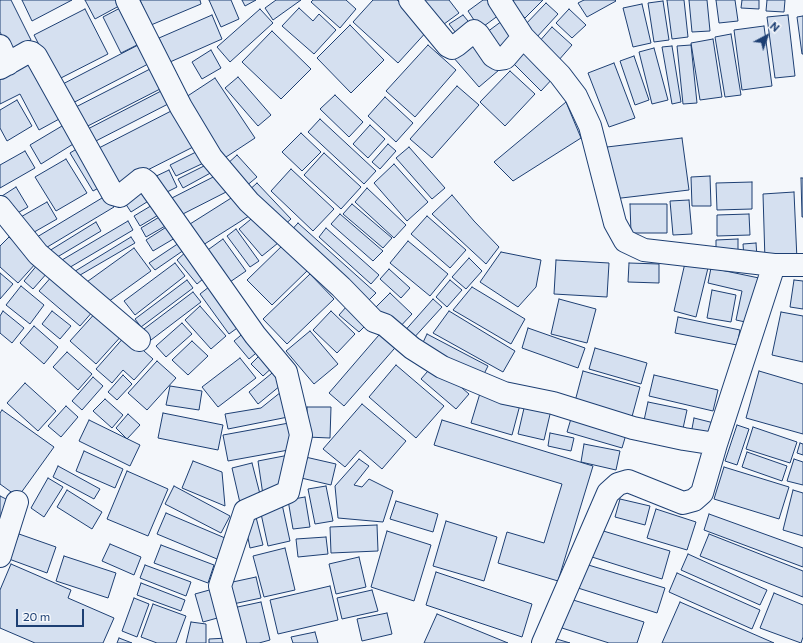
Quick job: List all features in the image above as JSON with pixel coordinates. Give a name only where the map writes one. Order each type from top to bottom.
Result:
[{"type":"street","points":[[127,0],[181,107],[211,157],[249,202],[341,287],[374,322],[385,325],[412,348],[442,367],[504,393],[553,403],[632,428],[716,444]]},
{"type":"street","points":[[410,0],[448,46],[452,48],[474,32],[478,34],[493,56],[498,59],[505,58],[523,36]]},
{"type":"street","points":[[499,0],[523,36],[560,75],[576,96],[590,126],[615,223],[625,241],[644,250],[774,265],[803,265]]},
{"type":"street","points":[[3,59],[28,52],[32,52],[36,56],[113,194],[120,196],[140,180],[143,179],[147,182],[254,335],[286,372],[302,435],[288,492],[245,511],[220,586],[235,643]]},
{"type":"street","points":[[0,207],[38,254],[139,340]]},
{"type":"street","points":[[543,643],[608,493],[618,484],[628,481],[683,503],[694,500],[702,494],[716,444],[774,265]]},
{"type":"street","points":[[0,556],[17,502]]},
{"type":"building","points":[[0,0],[11,0],[31,40],[10,51],[0,32]]},
{"type":"building","points":[[22,0],[72,0],[32,21]]},
{"type":"building","points":[[85,0],[116,0],[119,6],[95,19]]},
{"type":"building","points":[[140,0],[200,0],[201,4],[151,25]]},
{"type":"building","points":[[209,0],[231,0],[239,19],[221,27]]},
{"type":"building","points":[[242,0],[256,0],[245,6]]},
{"type":"building","points":[[276,0],[301,0],[273,20],[265,8]]},
{"type":"building","points":[[313,0],[346,0],[356,9],[340,28],[311,2]]},
{"type":"building","points":[[373,0],[397,0],[429,29],[398,63],[353,22]]},
{"type":"building","points":[[423,0],[449,0],[459,13],[440,27]]},
{"type":"building","points":[[483,0],[488,0],[499,15],[480,29],[468,11]]},
{"type":"building","points":[[514,0],[543,0],[525,18],[510,4]]},
{"type":"building","points":[[584,0],[616,1],[587,17],[578,3]]},
{"type":"building","points":[[667,0],[684,0],[688,37],[672,39]]},
{"type":"building","points":[[689,0],[707,0],[710,31],[692,32]]},
{"type":"building","points":[[716,0],[735,0],[738,21],[719,23]]},
{"type":"building","points":[[742,0],[759,0],[759,9],[741,8]]},
{"type":"building","points":[[767,0],[785,0],[784,12],[766,11]]},
{"type":"building","points":[[663,1],[669,40],[654,42],[648,3]]},
{"type":"building","points":[[546,3],[558,14],[536,38],[523,27]]},
{"type":"building","points":[[642,4],[651,43],[633,47],[623,8]]},
{"type":"building","points":[[122,7],[141,43],[121,53],[103,17]]},
{"type":"building","points":[[299,8],[313,21],[319,14],[336,30],[314,54],[282,26]]},
{"type":"building","points":[[85,9],[108,54],[57,80],[34,35]]},
{"type":"building","points":[[260,9],[273,23],[230,62],[217,47]]},
{"type":"building","points":[[569,9],[586,25],[572,38],[556,23]]},
{"type":"building","points":[[212,15],[222,39],[170,62],[159,38]]},
{"type":"building","points":[[463,15],[473,27],[459,37],[449,24]]},
{"type":"building","points":[[788,15],[795,76],[775,78],[767,17]]},
{"type":"building","points":[[803,16],[803,54],[802,54],[797,17]]},
{"type":"building","points":[[502,21],[513,36],[495,50],[483,35]]},
{"type":"building","points":[[350,25],[384,60],[351,93],[317,58]]},
{"type":"building","points":[[764,26],[772,86],[742,90],[734,30]]},
{"type":"building","points":[[552,27],[572,45],[558,61],[538,43]]},
{"type":"building","points":[[272,31],[311,69],[281,99],[242,62]]},
{"type":"building","points":[[731,34],[741,95],[725,97],[715,37]]},
{"type":"building","points":[[713,39],[722,97],[700,100],[691,43]]},
{"type":"building","points":[[473,40],[499,70],[479,87],[453,57]]},
{"type":"building","points":[[140,44],[150,63],[67,106],[57,87]]},
{"type":"building","points":[[428,45],[456,70],[415,117],[386,91]]},
{"type":"building","points":[[691,45],[697,103],[683,104],[677,46]]},
{"type":"building","points":[[672,46],[681,102],[672,104],[662,47]]},
{"type":"building","points":[[526,47],[555,76],[541,91],[512,62]]},
{"type":"building","points":[[654,48],[668,100],[652,104],[639,52]]},
{"type":"building","points":[[211,50],[221,68],[202,79],[192,62]]},
{"type":"building","points":[[634,56],[649,100],[635,105],[620,61]]},
{"type":"building","points":[[31,61],[61,118],[39,130],[20,94],[0,104],[0,78]]},
{"type":"building","points":[[614,63],[635,118],[609,127],[588,73]]},
{"type":"building","points":[[152,68],[162,88],[80,130],[70,110]]},
{"type":"building","points":[[510,71],[535,94],[505,126],[480,102]]},
{"type":"building","points":[[238,77],[271,115],[258,126],[225,88]]},
{"type":"building","points":[[215,78],[255,138],[223,159],[183,99]]},
{"type":"building","points":[[457,86],[479,105],[432,158],[410,139]]},
{"type":"building","points":[[163,90],[170,103],[90,144],[84,131]]},
{"type":"building","points":[[335,95],[363,122],[349,137],[320,109]]},
{"type":"building","points":[[385,97],[413,123],[396,142],[368,116]]},
{"type":"building","points":[[17,100],[32,126],[7,141],[0,128],[0,110]]},
{"type":"building","points":[[566,102],[581,138],[513,181],[494,162]]},
{"type":"building","points":[[177,108],[197,145],[114,187],[95,150]]},
{"type":"building","points":[[320,119],[376,171],[364,184],[308,132]]},
{"type":"building","points":[[67,123],[78,141],[41,164],[30,145]]},
{"type":"building","points":[[370,125],[385,139],[368,158],[353,144]]},
{"type":"building","points":[[301,133],[321,152],[302,171],[282,152]]},
{"type":"building","points":[[682,138],[689,190],[613,199],[607,147]]},
{"type":"building","points":[[388,144],[396,151],[380,169],[372,162]]},
{"type":"building","points":[[83,145],[106,184],[93,191],[70,153]]},
{"type":"building","points":[[409,147],[445,188],[432,199],[396,158]]},
{"type":"building","points":[[204,148],[210,160],[176,176],[170,165]]},
{"type":"building","points":[[25,151],[35,168],[0,188],[0,165]]},
{"type":"building","points":[[324,153],[361,187],[341,209],[304,175]]},
{"type":"building","points":[[237,155],[257,177],[245,187],[226,165]]},
{"type":"building","points":[[66,159],[87,193],[56,211],[35,177]]},
{"type":"building","points":[[212,162],[216,170],[183,188],[178,179]]},
{"type":"building","points":[[394,164],[428,202],[407,221],[374,183]]},
{"type":"building","points":[[291,169],[334,209],[313,231],[271,191]]},
{"type":"building","points":[[169,170],[177,187],[159,196],[150,179]]},
{"type":"building","points":[[223,172],[232,189],[175,218],[166,201]]},
{"type":"building","points":[[710,176],[711,206],[692,206],[691,177]]},
{"type":"building","points":[[801,178],[803,178],[803,217],[802,217]]},
{"type":"building","points":[[752,182],[752,209],[717,210],[716,183]]},
{"type":"building","points":[[257,183],[291,219],[281,228],[247,192]]},
{"type":"building","points":[[16,187],[28,207],[14,215],[2,196]]},
{"type":"building","points":[[143,188],[150,200],[131,212],[123,200]]},
{"type":"building","points":[[367,188],[406,225],[394,238],[355,202]]},
{"type":"building","points":[[794,192],[797,260],[765,261],[763,194]]},
{"type":"building","points":[[107,195],[114,207],[44,249],[37,237]]},
{"type":"building","points":[[236,195],[249,216],[203,245],[190,224]]},
{"type":"building","points":[[452,195],[499,247],[486,264],[432,214]]},
{"type":"building","points":[[689,200],[692,234],[673,235],[670,201]]},
{"type":"building","points":[[47,202],[57,219],[29,235],[19,218]]},
{"type":"building","points":[[154,204],[160,214],[140,226],[134,216]]},
{"type":"building","points":[[352,204],[392,238],[383,248],[343,214]]},
{"type":"building","points":[[630,204],[667,204],[667,233],[631,233]]},
{"type":"building","points":[[340,214],[383,251],[373,261],[331,224]]},
{"type":"building","points":[[749,214],[750,235],[717,236],[717,215]]},
{"type":"building","points":[[256,215],[278,243],[262,256],[239,229]]},
{"type":"building","points":[[161,216],[167,225],[146,237],[141,228]]},
{"type":"building","points":[[427,216],[466,250],[450,268],[411,234]]},
{"type":"building","points":[[128,221],[133,230],[67,269],[62,260]]},
{"type":"building","points":[[96,222],[101,231],[54,259],[49,251]]},
{"type":"building","points":[[298,223],[376,293],[367,302],[289,233]]},
{"type":"building","points":[[168,226],[175,238],[153,251],[146,240]]},
{"type":"building","points":[[326,228],[379,275],[371,284],[319,237]]},
{"type":"building","points":[[236,229],[259,261],[250,267],[227,236]]},
{"type":"building","points":[[9,237],[37,262],[18,283],[0,267],[0,246]]},
{"type":"building","points":[[131,237],[135,243],[75,278],[72,273]]},
{"type":"building","points":[[223,239],[246,271],[227,284],[205,252]]},
{"type":"building","points":[[738,239],[738,256],[716,257],[716,240]]},
{"type":"building","points":[[408,241],[448,274],[430,296],[390,263]]},
{"type":"building","points":[[179,243],[184,250],[155,270],[149,263]]},
{"type":"building","points":[[285,243],[310,268],[272,305],[247,280]]},
{"type":"building","points":[[756,243],[757,257],[744,258],[743,244]]},
{"type":"building","points":[[134,248],[151,271],[101,307],[84,284]]},
{"type":"building","points":[[188,250],[209,274],[197,284],[177,260]]},
{"type":"building","points":[[501,252],[541,260],[536,287],[518,307],[480,282]]},
{"type":"building","points":[[469,258],[482,271],[466,289],[452,277]]},
{"type":"building","points":[[556,260],[609,263],[607,297],[554,294]]},
{"type":"building","points":[[175,263],[185,276],[135,315],[124,301]]},
{"type":"building","points":[[629,263],[659,264],[659,283],[628,282]]},
{"type":"building","points":[[685,263],[708,268],[696,317],[674,311]]},
{"type":"building","points":[[38,264],[48,272],[33,289],[24,281]]},
{"type":"building","points":[[711,268],[759,278],[750,323],[736,320],[742,291],[708,283]]},
{"type":"building","points":[[389,269],[410,288],[401,298],[380,279]]},
{"type":"building","points":[[0,273],[13,284],[0,299]]},
{"type":"building","points":[[310,274],[334,299],[287,344],[263,319]]},
{"type":"building","points":[[53,275],[94,310],[80,326],[39,291]]},
{"type":"building","points":[[187,280],[193,288],[141,327],[135,319]]},
{"type":"building","points":[[450,280],[462,290],[447,307],[436,297]]},
{"type":"building","points":[[794,280],[803,281],[803,309],[790,307]]},
{"type":"building","points":[[214,283],[244,323],[229,334],[200,294]]},
{"type":"building","points":[[21,286],[44,305],[30,324],[6,305]]},
{"type":"building","points":[[472,287],[525,319],[511,344],[453,310]]},
{"type":"building","points":[[712,290],[736,295],[731,322],[707,318]]},
{"type":"building","points":[[193,292],[201,302],[151,340],[144,329]]},
{"type":"building","points":[[390,293],[412,314],[396,331],[374,309]]},
{"type":"building","points":[[433,299],[442,307],[411,341],[402,334]]},
{"type":"building","points":[[559,299],[596,309],[587,343],[551,334]]},
{"type":"building","points":[[200,306],[226,336],[211,349],[185,320]]},
{"type":"building","points":[[347,306],[367,324],[359,332],[339,315]]},
{"type":"building","points":[[98,310],[124,333],[96,364],[70,341]]},
{"type":"building","points":[[3,311],[24,328],[12,343],[0,333],[0,316]]},
{"type":"building","points":[[52,311],[71,326],[60,339],[42,324]]},
{"type":"building","points":[[331,311],[355,334],[337,353],[313,330]]},
{"type":"building","points":[[449,311],[515,351],[503,372],[433,333]]},
{"type":"building","points":[[781,312],[803,316],[803,362],[772,355]]},
{"type":"building","points":[[678,317],[740,330],[737,345],[675,333]]},
{"type":"building","points":[[182,323],[192,334],[166,357],[156,346]]},
{"type":"building","points":[[34,326],[58,347],[44,364],[20,343]]},
{"type":"building","points":[[385,328],[401,341],[344,406],[329,393]]},
{"type":"building","points":[[528,328],[585,348],[578,368],[522,348]]},
{"type":"building","points":[[246,331],[261,349],[249,359],[234,341]]},
{"type":"building","points":[[310,331],[338,364],[314,384],[286,351]]},
{"type":"building","points":[[427,334],[488,366],[480,382],[419,351]]},
{"type":"building","points":[[126,335],[153,359],[134,380],[123,370],[112,383],[96,369]]},
{"type":"building","points":[[192,341],[208,356],[188,375],[172,360]]},
{"type":"building","points":[[595,348],[647,363],[641,384],[589,369]]},
{"type":"building","points":[[264,351],[276,364],[263,376],[251,364]]},
{"type":"building","points":[[67,352],[92,374],[78,390],[53,367]]},
{"type":"building","points":[[240,358],[256,378],[218,407],[202,387]]},
{"type":"building","points":[[157,361],[176,378],[147,410],[128,393]]},
{"type":"building","points":[[434,364],[469,394],[456,409],[421,379]]},
{"type":"building","points":[[396,365],[444,406],[416,438],[369,397]]},
{"type":"building","points":[[277,369],[286,381],[258,404],[249,392]]},
{"type":"building","points":[[583,371],[640,387],[630,424],[573,409]]},
{"type":"building","points":[[759,371],[803,384],[803,434],[746,418]]},
{"type":"building","points":[[123,375],[132,384],[117,400],[108,392]]},
{"type":"building","points":[[654,375],[718,390],[713,411],[649,396]]},
{"type":"building","points":[[93,377],[103,386],[82,410],[72,401]]},
{"type":"building","points":[[25,383],[56,411],[38,431],[7,403]]},
{"type":"building","points":[[170,386],[202,391],[199,410],[166,405]]},
{"type":"building","points":[[286,388],[293,416],[228,429],[225,414],[261,408]]},
{"type":"building","points":[[481,390],[521,401],[512,435],[471,423]]},
{"type":"building","points":[[105,399],[123,415],[112,428],[93,411]]},
{"type":"building","points":[[648,402],[687,410],[682,433],[643,425]]},
{"type":"building","points":[[362,404],[406,441],[382,469],[360,450],[345,467],[323,449]]},
{"type":"building","points":[[525,404],[551,410],[544,440],[518,434]]},
{"type":"building","points":[[66,406],[78,417],[61,437],[48,426]]},
{"type":"building","points":[[307,407],[331,407],[330,438],[307,437]]},
{"type":"building","points":[[2,410],[54,447],[18,497],[0,484],[0,413]]},
{"type":"building","points":[[573,412],[628,428],[622,448],[567,432]]},
{"type":"building","points":[[163,413],[223,425],[218,450],[158,438]]},
{"type":"building","points":[[128,414],[140,425],[127,439],[116,428]]},
{"type":"building","points":[[694,418],[714,423],[710,439],[691,434]]},
{"type":"building","points":[[89,420],[140,445],[130,466],[79,441]]},
{"type":"building","points":[[442,420],[593,466],[558,581],[498,563],[507,532],[544,543],[562,484],[434,445]]},
{"type":"building","points":[[289,423],[294,449],[228,461],[223,435]]},
{"type":"building","points":[[737,425],[749,429],[737,465],[725,461]]},
{"type":"building","points":[[753,427],[797,442],[790,463],[746,449]]},
{"type":"building","points":[[550,433],[574,438],[571,451],[548,446]]},
{"type":"building","points":[[800,443],[803,444],[803,455],[797,453]]},
{"type":"building","points":[[584,444],[620,451],[616,470],[581,462]]},
{"type":"building","points":[[84,451],[123,469],[115,488],[76,471]]},
{"type":"building","points":[[747,452],[787,466],[782,481],[742,467]]},
{"type":"building","points":[[289,455],[285,490],[263,495],[258,461]]},
{"type":"building","points":[[301,456],[336,464],[331,485],[297,477]]},
{"type":"building","points":[[359,459],[369,466],[354,485],[362,487],[369,479],[393,491],[383,522],[338,518],[335,486]]},
{"type":"building","points":[[794,459],[803,462],[803,485],[787,481]]},
{"type":"building","points":[[193,461],[222,472],[225,506],[182,488]]},
{"type":"building","points":[[252,463],[261,498],[240,503],[232,468]]},
{"type":"building","points":[[58,466],[100,489],[94,499],[53,477]]},
{"type":"building","points":[[724,467],[789,487],[779,519],[714,499]]},
{"type":"building","points":[[127,471],[168,489],[148,536],[107,519]]},
{"type":"building","points":[[48,478],[63,487],[44,517],[31,508]]},
{"type":"building","points":[[174,486],[230,516],[221,533],[165,504]]},
{"type":"building","points":[[326,486],[333,521],[315,524],[308,489]]},
{"type":"building","points":[[67,490],[102,512],[92,529],[57,507]]},
{"type":"building","points":[[793,490],[803,493],[803,536],[783,530]]},
{"type":"building","points":[[0,496],[14,503],[0,530]]},
{"type":"building","points":[[305,497],[310,527],[293,529],[288,500]]},
{"type":"building","points":[[620,499],[650,506],[645,525],[615,517]]},
{"type":"building","points":[[396,501],[438,514],[433,532],[390,519]]},
{"type":"building","points":[[282,504],[290,541],[268,546],[260,509]]},
{"type":"building","points":[[656,509],[696,522],[687,550],[647,538]]},
{"type":"building","points":[[166,513],[225,538],[217,559],[157,534]]},
{"type":"building","points":[[709,514],[803,548],[803,567],[704,530]]},
{"type":"building","points":[[256,517],[263,545],[250,548],[244,519]]},
{"type":"building","points":[[446,521],[497,537],[484,581],[433,566]]},
{"type":"building","points":[[377,525],[378,551],[331,553],[330,527]]},
{"type":"building","points":[[600,530],[670,551],[662,579],[592,557]]},
{"type":"building","points":[[387,531],[431,545],[414,601],[371,587]]},
{"type":"building","points":[[19,534],[56,547],[47,573],[9,559]]},
{"type":"building","points":[[709,534],[803,571],[803,597],[700,556]]},
{"type":"building","points":[[326,537],[328,554],[298,557],[296,539]]},
{"type":"building","points":[[110,544],[141,557],[134,575],[102,561]]},
{"type":"building","points":[[161,545],[214,565],[208,583],[154,563]]},
{"type":"building","points":[[285,548],[295,590],[264,597],[253,556]]},
{"type":"building","points":[[688,554],[767,590],[760,605],[681,570]]},
{"type":"building","points":[[64,556],[116,573],[108,598],[56,581]]},
{"type":"building","points":[[359,557],[366,587],[336,594],[329,564]]},
{"type":"building","points":[[11,564],[71,590],[68,598],[114,618],[103,643],[35,643],[0,628],[0,590]]},
{"type":"building","points":[[585,564],[665,588],[657,613],[578,588]]},
{"type":"building","points":[[145,565],[191,582],[186,596],[140,578]]},
{"type":"building","points":[[436,572],[532,604],[522,637],[426,605]]},
{"type":"building","points":[[677,573],[760,610],[752,629],[669,592]]},
{"type":"building","points":[[256,577],[261,598],[233,604],[228,583]]},
{"type":"building","points":[[141,583],[185,600],[181,611],[137,595]]},
{"type":"building","points":[[330,586],[338,620],[278,634],[270,600]]},
{"type":"building","points":[[213,589],[221,617],[203,622],[195,594]]},
{"type":"building","points":[[372,590],[378,611],[342,619],[337,598]]},
{"type":"building","points":[[774,593],[803,605],[803,637],[801,643],[760,628]]},
{"type":"building","points":[[134,598],[149,604],[137,637],[122,631]]},
{"type":"building","points":[[570,599],[644,622],[637,643],[609,643],[562,628]]},
{"type":"building","points":[[261,602],[270,640],[259,643],[242,643],[233,608]]},
{"type":"building","points":[[680,602],[774,643],[662,643]]},
{"type":"building","points":[[153,604],[186,616],[176,643],[157,643],[141,637]]},
{"type":"building","points":[[387,613],[392,634],[362,641],[357,619]]},
{"type":"building","points":[[437,614],[508,643],[424,643]]},
{"type":"building","points":[[191,622],[206,624],[206,643],[186,643]]},
{"type":"building","points":[[315,632],[318,643],[293,643],[291,637]]},
{"type":"building","points":[[550,637],[570,643],[548,643]]},
{"type":"building","points":[[119,638],[132,643],[117,643]]},
{"type":"building","points":[[228,638],[229,643],[209,643],[209,639]]}]
